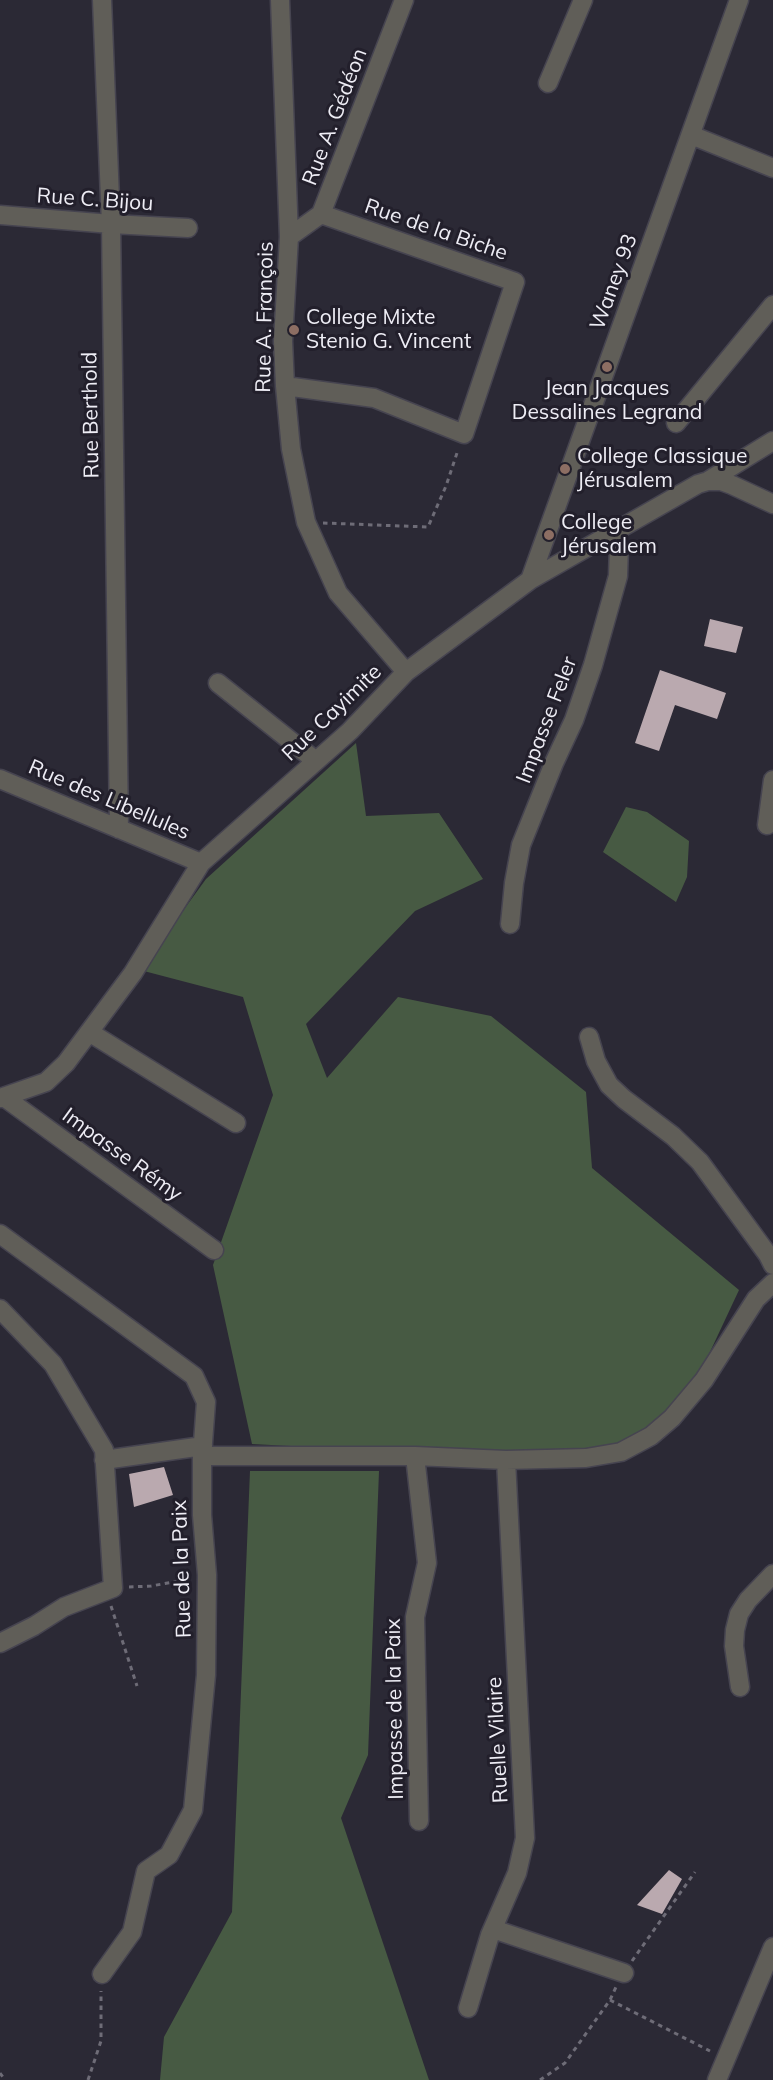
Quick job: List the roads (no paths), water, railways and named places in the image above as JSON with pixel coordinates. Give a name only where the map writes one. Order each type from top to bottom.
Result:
[{"type":"street","name":"Rue Berthold","points":[[102,0],[111,224],[119,829]]},
{"type":"street","name":"Rue A. François","points":[[280,0],[289,237],[283,341],[291,450],[306,522],[338,593],[406,672]]},
{"type":"street","name":"Rue A. Gédéon","points":[[289,237],[321,214],[404,0]]},
{"type":"street","points":[[548,83],[582,0]]},
{"type":"street","name":"Waney 93","points":[[530,580],[739,0]]},
{"type":"street","points":[[691,135],[773,168]]},
{"type":"street","name":"Rue de la Biche","points":[[285,386],[374,398],[464,434],[515,282],[321,214]]},
{"type":"street","name":"Rue C. Bijou","points":[[0,215],[188,228]]},
{"type":"street","points":[[676,423],[773,305]]},
{"type":"street","name":"Rue Cayimite","points":[[2,1098],[46,1082],[66,1063],[133,973],[201,863],[350,731],[406,672],[530,580],[698,484],[708,481],[773,441]]},
{"type":"street","points":[[708,481],[721,481],[773,504]]},
{"type":"street","name":"Impasse Feler","points":[[510,924],[514,883],[522,845],[554,763],[574,720],[593,665],[618,576],[619,546],[614,532]]},
{"type":"street","points":[[218,683],[316,761]]},
{"type":"street","name":"Rue des Libellules","points":[[0,779],[201,863]]},
{"type":"street","points":[[767,825],[773,780]]},
{"type":"street","points":[[89,1032],[236,1123]]},
{"type":"street","points":[[589,1037],[596,1061],[609,1085],[673,1136],[700,1162],[762,1246],[773,1265]]},
{"type":"street","name":"Impasse Rémy","points":[[2,1098],[214,1250]]},
{"type":"street","name":"Rue de la Paix","points":[[0,1234],[194,1377],[206,1402],[202,1451],[202,1515],[207,1575],[206,1676],[193,1810],[169,1855],[146,1871],[132,1932],[102,1974]]},
{"type":"street","points":[[104,1460],[202,1451],[506,1460],[586,1458],[621,1452],[651,1436],[672,1418],[704,1380],[756,1299],[773,1283]]},
{"type":"street","points":[[0,1309],[53,1364],[104,1450],[113,1588],[64,1606],[34,1626],[0,1643]]},
{"type":"street","name":"Impasse de la Paix","points":[[415,1456],[427,1563],[415,1617],[419,1821]]},
{"type":"street","name":"Ruelle Vilaire","points":[[468,2008],[493,1929],[517,1873],[525,1838],[506,1460]]},
{"type":"street","points":[[740,1688],[734,1646],[739,1614],[748,1600],[773,1574]]},
{"type":"street","points":[[493,1929],[624,1973]]},
{"type":"street","points":[[717,2080],[773,1947]]},
{"type":"place","name":"College Mixte Stenio G. Vincent","points":[[294,330]]},
{"type":"place","name":"Jean Jacques Dessalines Legrand","points":[[607,367]]},
{"type":"place","name":"College Classique Jérusalem","points":[[565,469]]},
{"type":"place","name":"College Jérusalem","points":[[549,535]]}]
